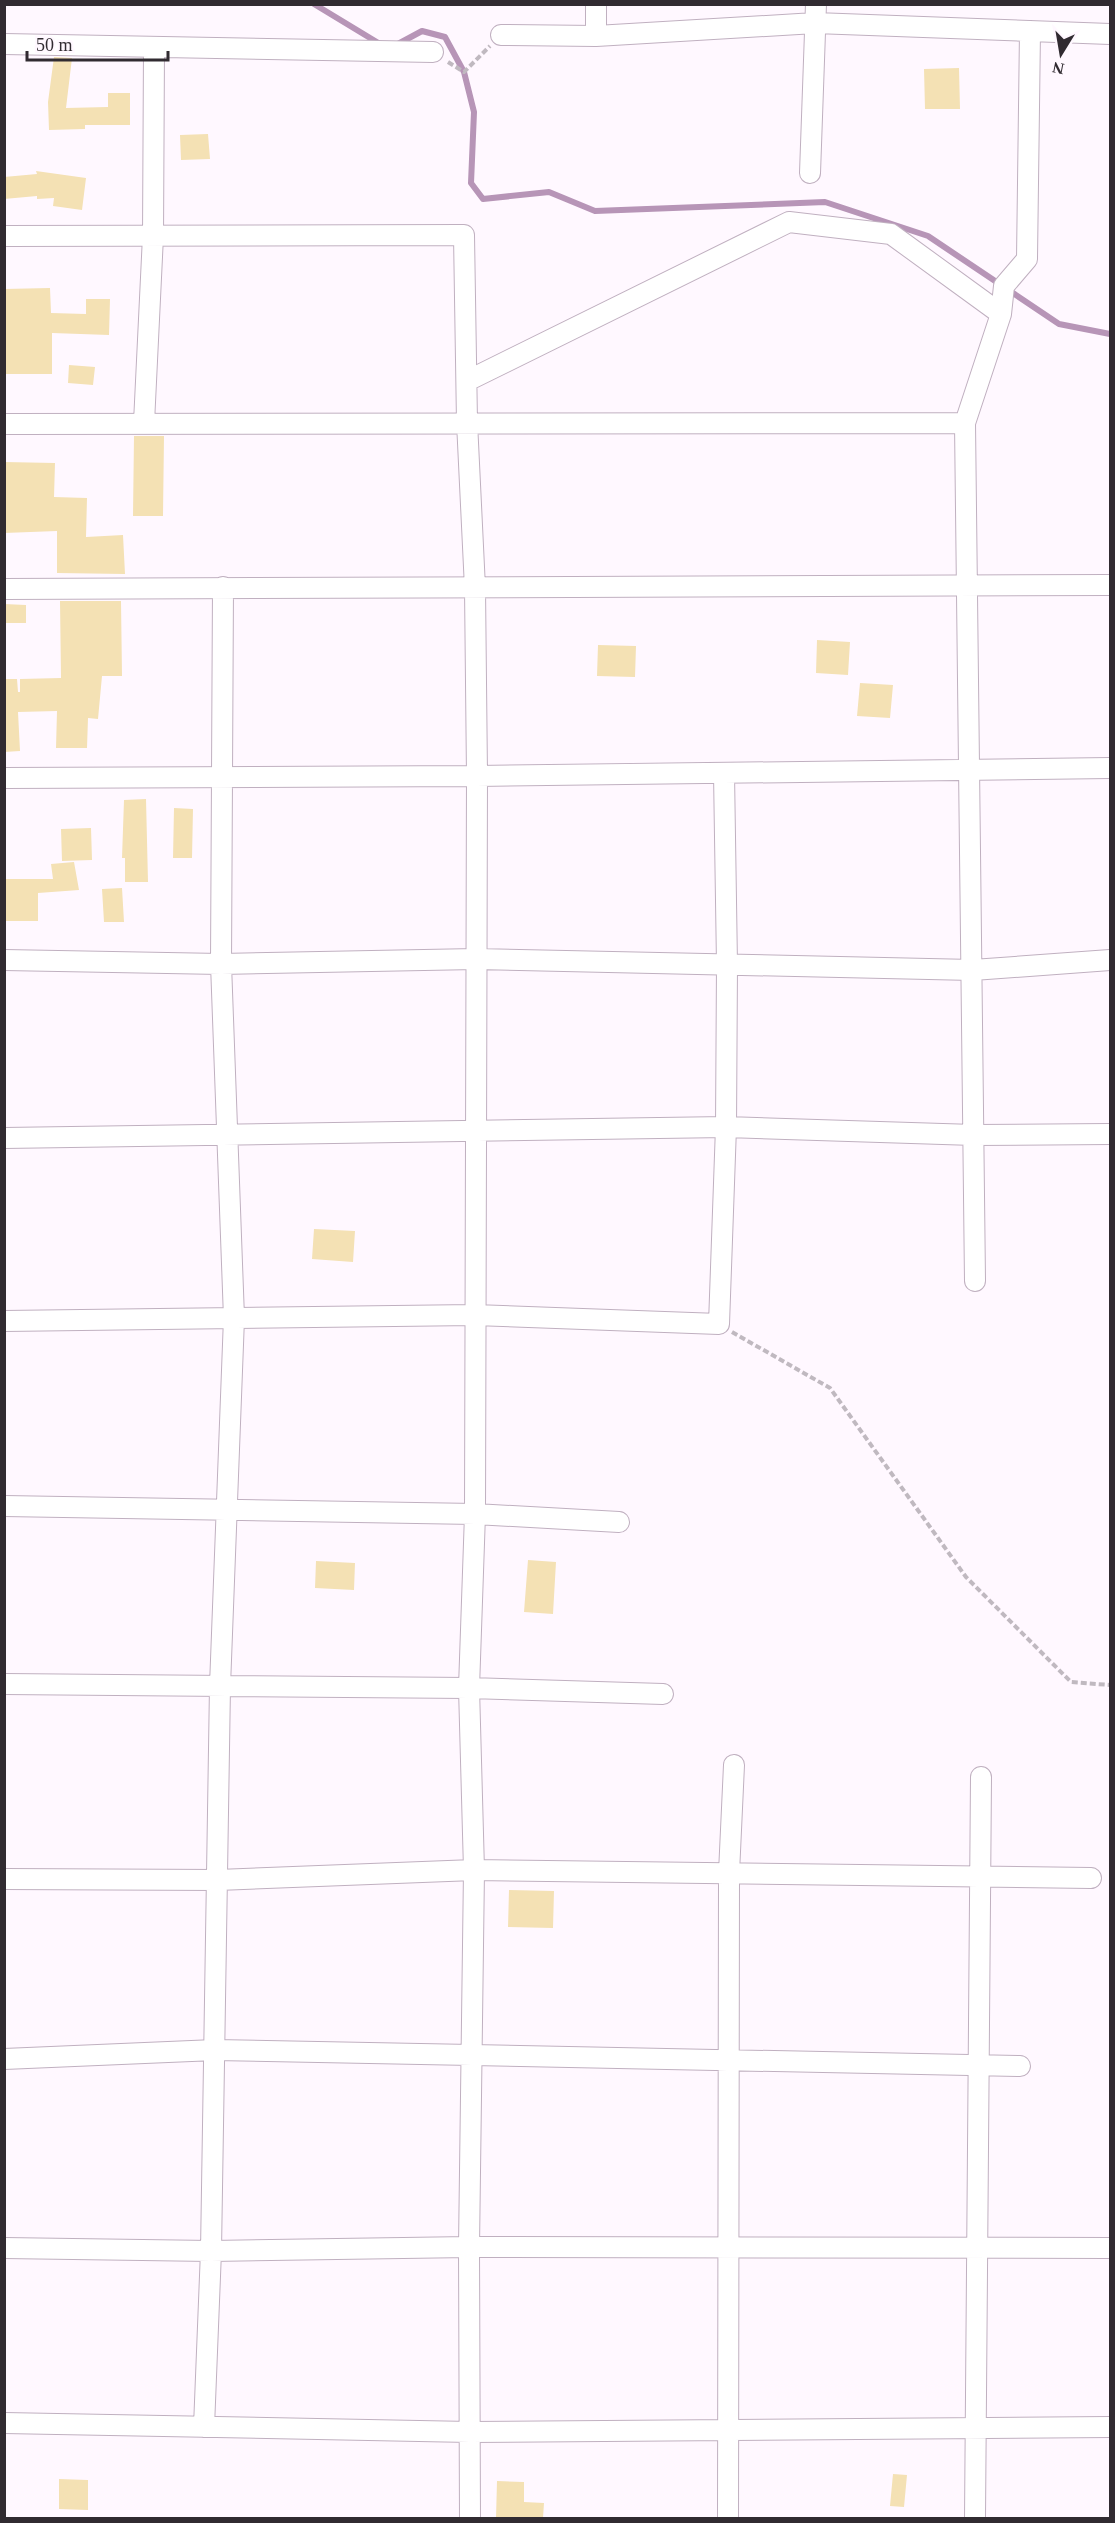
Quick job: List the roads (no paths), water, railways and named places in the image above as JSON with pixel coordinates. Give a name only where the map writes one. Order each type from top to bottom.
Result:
[{"type":"street","points":[[596,4],[596,36]]},
{"type":"street","points":[[810,173],[815,14]]},
{"type":"street","points":[[501,35],[596,36],[815,14],[1030,31],[1110,33]]},
{"type":"street","points":[[975,1281],[965,423],[1001,314],[1004,286],[1027,259],[1030,31]]},
{"type":"street","points":[[4,44],[154,49],[433,52]]},
{"type":"street","points":[[144,423],[153,236],[154,49]]},
{"type":"street","points":[[467,381],[789,222],[891,234],[1001,314]]},
{"type":"street","points":[[4,236],[464,234],[466,422],[475,588],[477,776],[475,1514],[469,1688],[474,1870],[469,2247],[470,2518]]},
{"type":"street","points":[[4,424],[965,423]]},
{"type":"street","points":[[4,589],[1110,585]]},
{"type":"street","points":[[204,2427],[211,2251],[220,1686],[234,1318],[221,964],[223,587]]},
{"type":"street","points":[[4,778],[477,776],[1110,768]]},
{"type":"street","points":[[4,1321],[474,1316],[719,1324],[726,1127],[727,965],[724,773]]},
{"type":"street","points":[[4,960],[221,964],[476,959],[973,970],[1110,960]]},
{"type":"street","points":[[4,1138],[726,1127],[974,1135],[1110,1134]]},
{"type":"street","points":[[4,1506],[475,1514],[619,1522]]},
{"type":"street","points":[[4,1684],[469,1688],[663,1694]]},
{"type":"street","points":[[728,2518],[729,1873],[734,1765]]},
{"type":"street","points":[[975,2518],[981,1777]]},
{"type":"street","points":[[4,1879],[218,1880],[474,1870],[1091,1878]]},
{"type":"street","points":[[4,2059],[215,2050],[1020,2066]]},
{"type":"street","points":[[4,2248],[211,2251],[469,2247],[1110,2248]]},
{"type":"street","points":[[4,2423],[470,2432],[729,2432],[1110,2427]]},
{"type":"waterway","points":[[314,4],[380,44]]},
{"type":"waterway","points":[[396,45],[422,31],[445,37],[464,72],[474,112],[471,183],[483,199],[549,192],[595,211],[825,202],[928,236],[1059,324],[1110,334]]}]
